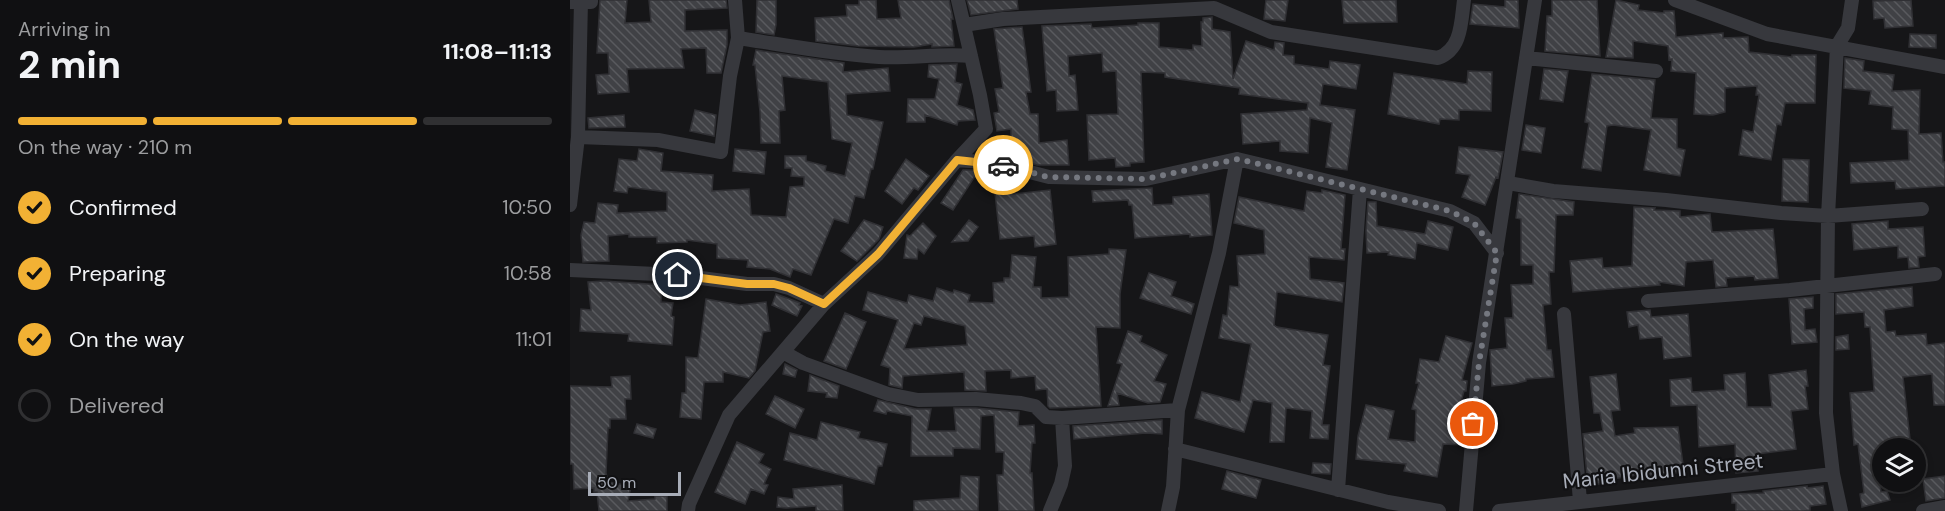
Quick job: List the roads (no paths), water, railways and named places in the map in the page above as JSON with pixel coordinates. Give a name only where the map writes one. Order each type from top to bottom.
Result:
[{"type":"street","points":[[578,137],[658,141],[722,152],[730,76],[738,38],[735,0]]},
{"type":"street","points":[[688,511],[689,504],[729,415],[824,304],[878,254],[986,129],[958,0]]},
{"type":"street","points":[[964,25],[1004,19],[1214,8],[1271,32],[1438,58],[1449,54],[1459,37],[1464,0]]},
{"type":"street","points":[[1466,511],[1479,363],[1535,0]]},
{"type":"street","points":[[1675,0],[1691,3],[1767,34],[1945,67]]},
{"type":"street","points":[[1841,511],[1833,474],[1826,413],[1828,216],[1837,46],[1848,28],[1852,0]]},
{"type":"street","points":[[570,205],[578,137],[580,1]]},
{"type":"street","points":[[738,38],[882,58],[937,54],[971,56]]},
{"type":"street","points":[[1526,58],[1656,71]]},
{"type":"street","points":[[957,160],[995,163],[1048,177],[1146,179],[1238,159],[1450,211],[1474,223],[1497,253]]},
{"type":"street","points":[[1168,511],[1173,487],[1178,410],[1219,253],[1238,159]]},
{"type":"street","points":[[1508,183],[1552,191],[1828,216],[1922,209]]},
{"type":"street","points":[[1338,490],[1360,189]]},
{"type":"street","points":[[570,270],[678,275],[747,284],[774,284],[789,288],[824,304]]},
{"type":"street","points":[[1648,301],[1828,286],[1935,274]]},
{"type":"street","points":[[1564,314],[1580,501]]},
{"type":"street","points":[[783,352],[803,363],[888,394],[918,400],[976,399],[1021,403],[1035,406],[1046,417],[1062,418],[1178,410]]},
{"type":"street","points":[[1050,511],[1061,484],[1065,466],[1062,418]]},
{"type":"street","points":[[1175,449],[1388,502],[1439,511]]},
{"type":"street","name":"Maria Ibidunni Street","points":[[1499,511],[1561,507],[1580,501],[1833,474]]},
{"type":"street","points":[[1923,511],[1945,507]]}]
